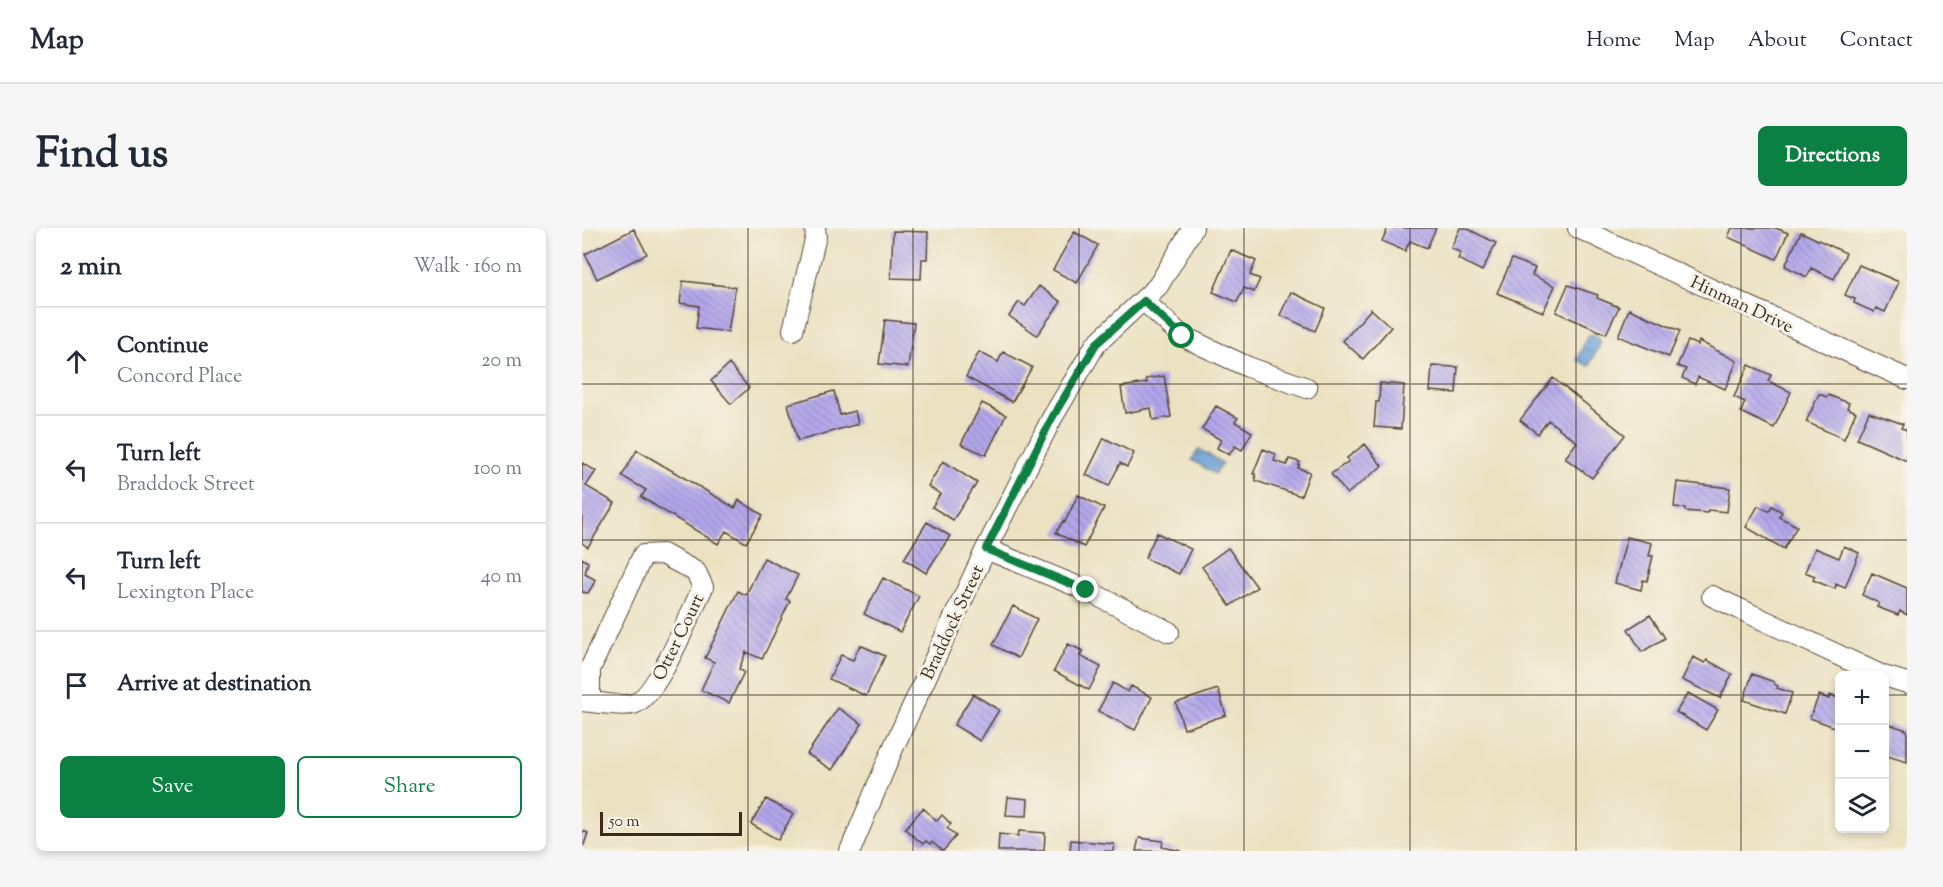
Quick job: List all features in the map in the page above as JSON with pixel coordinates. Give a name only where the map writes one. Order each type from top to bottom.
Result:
[{"type":"street","points":[[793,330],[816,236],[815,228]]},
{"type":"street","name":"Braddock Street","points":[[850,851],[894,746],[986,549],[1052,418],[1096,344],[1158,286],[1193,228]]},
{"type":"street","name":"Hinman Drive","points":[[1578,228],[1907,379]]},
{"type":"street","points":[[1144,301],[1182,336],[1248,367],[1307,388]]},
{"type":"street","points":[[986,549],[1086,590],[1169,632]]},
{"type":"street","name":"Otter Court","points":[[663,554],[696,572],[703,587],[656,684],[643,699],[632,704],[586,701],[590,669],[643,555],[663,554]]},
{"type":"street","points":[[1712,596],[1873,671]]},
{"type":"street","points":[[1889,677],[1907,682]]},
{"type":"water","points":[[1588,335],[1599,337],[1597,340],[1601,342],[1589,366],[1577,360]]},
{"type":"water","points":[[1199,449],[1222,463],[1215,474],[1192,460]]},
{"type":"building","points":[[1388,228],[1436,228],[1427,248],[1410,241],[1405,251],[1382,241]]},
{"type":"building","points":[[1460,228],[1466,228],[1496,243],[1482,271],[1458,259],[1461,253],[1451,248]]},
{"type":"building","points":[[1732,228],[1776,228],[1788,233],[1776,259],[1728,237]]},
{"type":"building","points":[[634,229],[647,254],[597,279],[585,254]]},
{"type":"building","points":[[893,231],[928,232],[927,259],[922,259],[921,279],[891,278]]},
{"type":"building","points":[[1074,232],[1098,245],[1077,283],[1053,270]]},
{"type":"building","points":[[1801,232],[1846,253],[1834,279],[1811,268],[1807,277],[1785,266]]},
{"type":"building","points":[[1231,250],[1256,261],[1250,275],[1260,279],[1254,292],[1244,288],[1237,302],[1213,292]]},
{"type":"building","points":[[1512,259],[1535,268],[1532,275],[1555,286],[1543,312],[1497,293]]},
{"type":"building","points":[[1859,265],[1899,282],[1885,312],[1876,308],[1874,312],[1854,303],[1855,299],[1845,295]]},
{"type":"building","points":[[683,281],[735,287],[728,332],[696,328],[699,306],[680,303]]},
{"type":"building","points":[[1568,285],[1598,295],[1597,298],[1619,307],[1606,334],[1556,312]]},
{"type":"building","points":[[1039,286],[1061,302],[1037,335],[1009,316],[1019,302],[1025,306]]},
{"type":"building","points":[[1291,292],[1325,308],[1315,331],[1280,315]]},
{"type":"building","points":[[1371,309],[1391,327],[1363,359],[1343,341]]},
{"type":"building","points":[[1629,309],[1680,331],[1669,357],[1618,336]]},
{"type":"building","points":[[885,320],[914,323],[908,367],[879,364]]},
{"type":"building","points":[[1688,341],[1698,345],[1699,341],[1737,361],[1725,389],[1698,377],[1695,384],[1682,378],[1686,369],[1677,366]]},
{"type":"building","points":[[979,352],[998,362],[1003,352],[1032,367],[1012,402],[966,377]]},
{"type":"building","points":[[729,364],[749,388],[731,404],[711,381]]},
{"type":"building","points":[[1749,365],[1771,375],[1768,381],[1791,392],[1774,428],[1741,412],[1745,402],[1734,397]]},
{"type":"building","points":[[1432,366],[1458,367],[1456,393],[1430,391]]},
{"type":"building","points":[[1164,376],[1171,417],[1153,420],[1151,408],[1125,413],[1121,387],[1147,383],[1146,379]]},
{"type":"building","points":[[1553,378],[1625,435],[1592,478],[1565,458],[1577,442],[1548,420],[1538,434],[1520,420]]},
{"type":"building","points":[[1380,383],[1404,385],[1401,429],[1374,427]]},
{"type":"building","points":[[834,391],[840,415],[855,411],[858,424],[798,441],[788,404]]},
{"type":"building","points":[[1819,394],[1849,403],[1847,408],[1856,412],[1844,439],[1806,422]]},
{"type":"building","points":[[982,403],[1006,415],[986,455],[961,444]]},
{"type":"building","points":[[1216,406],[1238,418],[1235,422],[1252,432],[1242,450],[1235,446],[1229,455],[1217,448],[1221,440],[1202,429]]},
{"type":"building","points":[[1869,412],[1903,424],[1901,428],[1907,430],[1907,461],[1857,439]]},
{"type":"building","points":[[1104,438],[1134,453],[1127,467],[1120,463],[1109,486],[1086,475]]},
{"type":"building","points":[[1365,444],[1382,466],[1347,494],[1331,474],[1349,461],[1347,458]]},
{"type":"building","points":[[1263,449],[1276,454],[1274,461],[1287,465],[1289,459],[1300,462],[1298,468],[1310,472],[1301,496],[1256,481],[1255,474],[1253,474]]},
{"type":"building","points":[[637,450],[735,508],[739,500],[763,515],[746,543],[726,531],[718,544],[641,497],[646,490],[622,476]]},
{"type":"building","points":[[943,461],[977,483],[953,520],[932,507],[940,494],[928,486]]},
{"type":"building","points":[[582,463],[596,471],[586,486],[615,503],[588,547],[582,543]]},
{"type":"building","points":[[1677,482],[1730,488],[1727,512],[1685,511],[1685,508],[1674,507]]},
{"type":"building","points":[[1078,495],[1104,508],[1084,547],[1056,533],[1063,521],[1065,522]]},
{"type":"building","points":[[1758,506],[1769,511],[1772,506],[1782,512],[1779,517],[1797,526],[1784,549],[1746,527]]},
{"type":"building","points":[[927,522],[950,536],[926,573],[904,559]]},
{"type":"building","points":[[1157,533],[1191,549],[1179,574],[1145,558]]},
{"type":"building","points":[[1627,537],[1652,543],[1649,556],[1653,556],[1647,581],[1643,580],[1641,590],[1615,583]]},
{"type":"building","points":[[1844,546],[1859,553],[1845,588],[1836,584],[1835,589],[1813,580],[1815,576],[1805,572],[1815,548],[1839,558]]},
{"type":"building","points":[[1228,548],[1257,587],[1230,606],[1202,567]]},
{"type":"building","points":[[582,558],[588,562],[585,574],[596,580],[588,593],[582,592]]},
{"type":"building","points":[[764,558],[798,575],[786,599],[790,601],[762,659],[746,652],[739,669],[744,672],[729,703],[701,690],[714,662],[705,658],[738,591],[746,595]]},
{"type":"building","points":[[1872,573],[1907,588],[1907,615],[1900,611],[1898,615],[1877,607],[1879,603],[1862,595]]},
{"type":"building","points":[[883,578],[919,596],[900,632],[864,614]]},
{"type":"building","points":[[1013,606],[1037,619],[1018,658],[993,645]]},
{"type":"building","points":[[1650,615],[1665,638],[1642,652],[1628,629]]},
{"type":"building","points":[[1068,644],[1083,651],[1080,656],[1101,667],[1089,690],[1054,671]]},
{"type":"building","points":[[860,645],[885,656],[866,696],[829,679],[841,655],[853,660]]},
{"type":"building","points":[[1693,657],[1705,663],[1707,660],[1732,674],[1720,698],[1682,680]]},
{"type":"building","points":[[1752,674],[1774,682],[1777,688],[1792,693],[1785,714],[1744,700]]},
{"type":"building","points":[[1113,683],[1128,692],[1131,686],[1152,697],[1135,730],[1098,711]]},
{"type":"building","points":[[1218,689],[1226,715],[1184,729],[1176,703]]},
{"type":"building","points":[[1688,693],[1718,710],[1706,730],[1676,712]]},
{"type":"building","points":[[973,694],[999,710],[980,741],[954,725]]},
{"type":"building","points":[[1819,695],[1829,699],[1830,695],[1835,697],[1835,727],[1810,718]]},
{"type":"building","points":[[838,708],[862,724],[832,770],[807,754]]},
{"type":"building","points":[[1889,724],[1907,730],[1907,762],[1889,757]]},
{"type":"building","points":[[1008,797],[1028,799],[1027,816],[1006,815]]},
{"type":"building","points":[[766,799],[793,814],[778,840],[751,824]]},
{"type":"building","points":[[923,808],[937,821],[942,815],[951,824],[947,828],[956,836],[943,851],[932,842],[930,844],[926,841],[923,844],[905,829]]},
{"type":"building","points":[[582,831],[588,833],[582,850]]},
{"type":"building","points":[[1019,831],[1045,833],[1044,851],[998,851],[999,834],[1018,836]]},
{"type":"building","points":[[1139,838],[1163,841],[1162,847],[1182,851],[1136,851]]},
{"type":"building","points":[[1071,840],[1114,844],[1113,851],[1070,851]]},
{"type":"route","points":[[1086,590],[986,549],[1052,418],[1096,344],[1144,301],[1182,336]]}]
